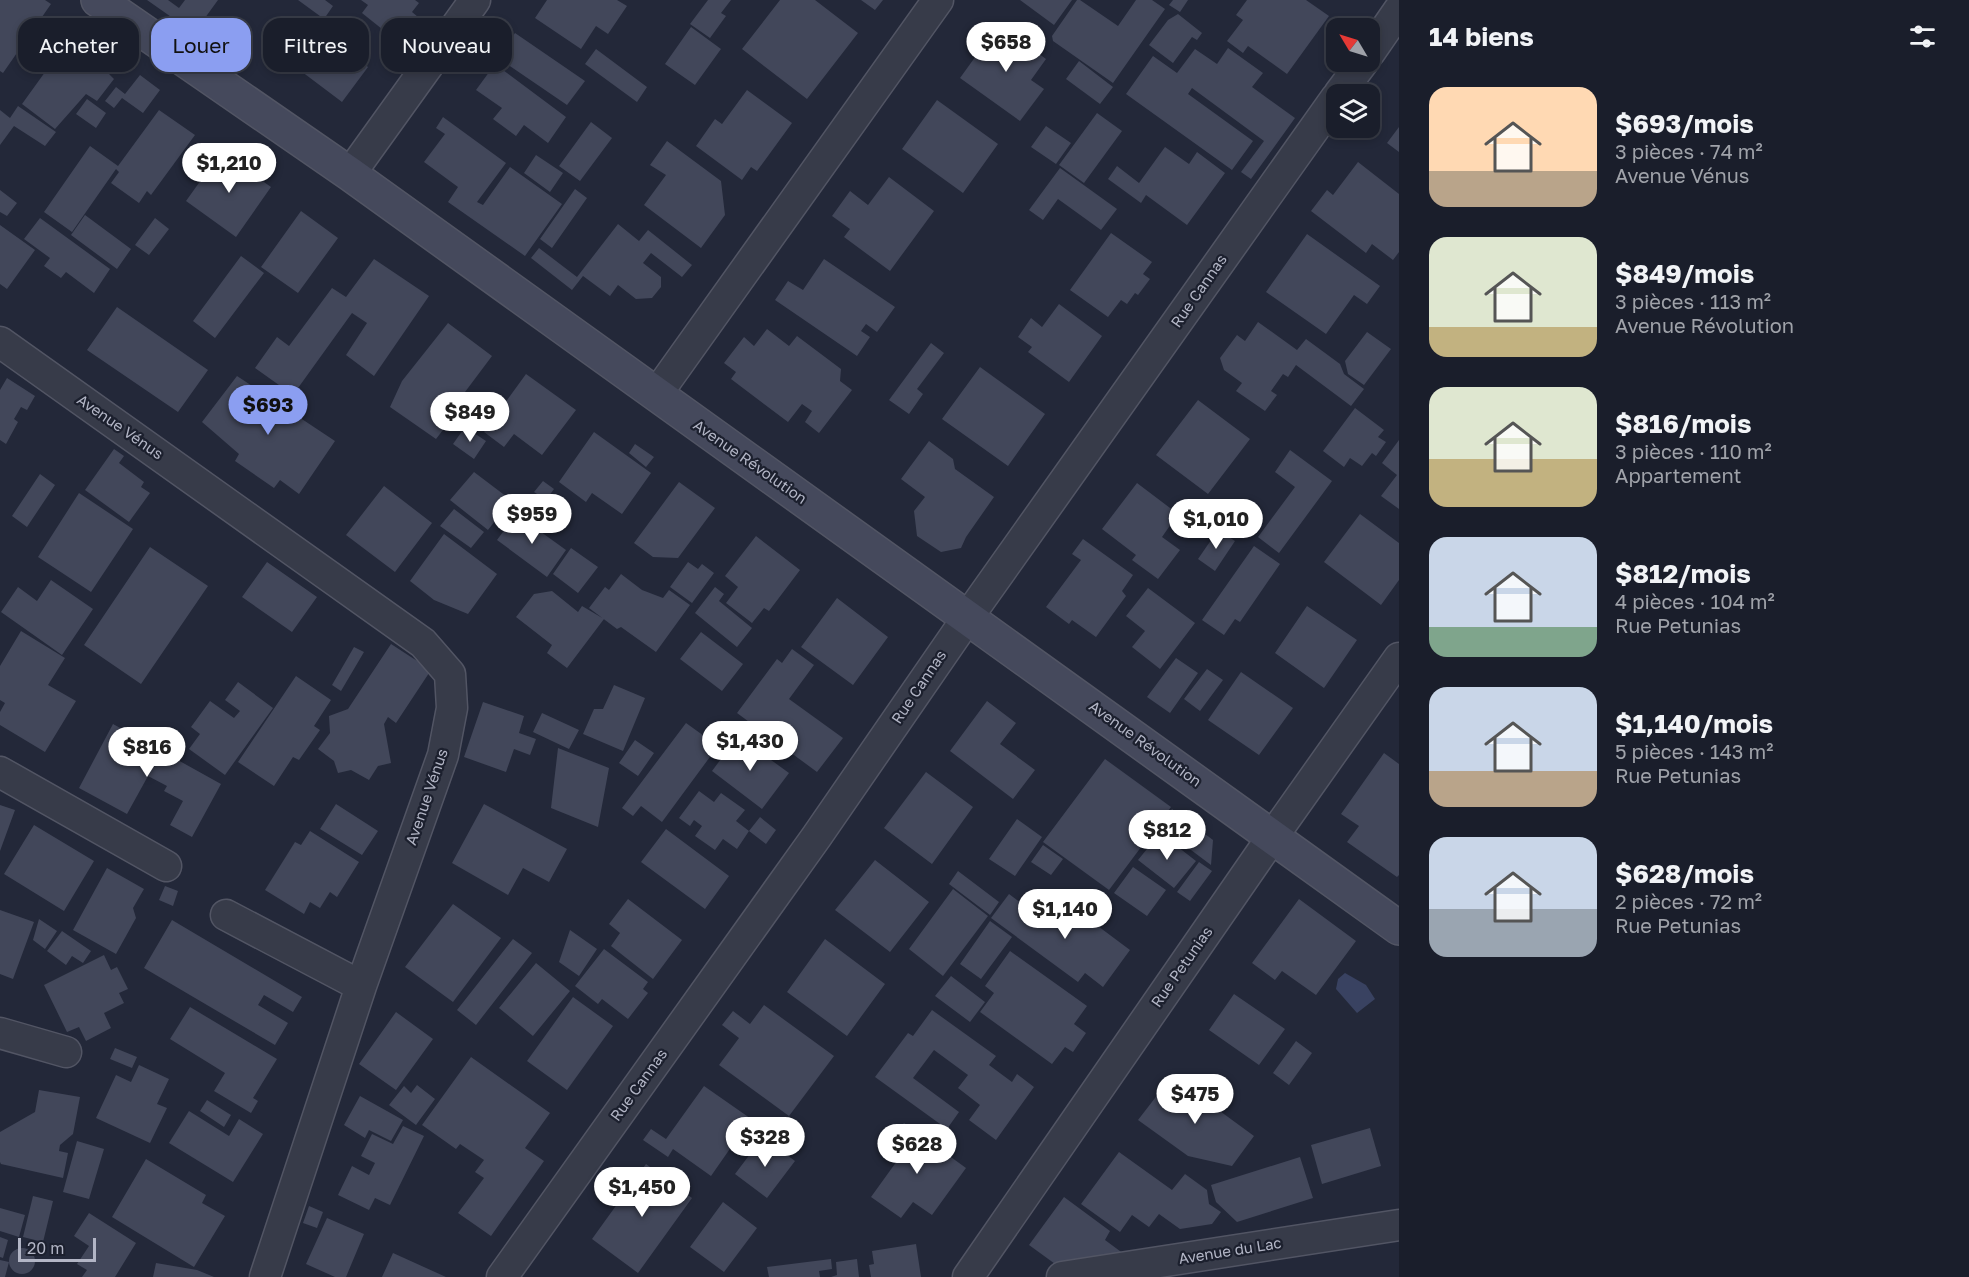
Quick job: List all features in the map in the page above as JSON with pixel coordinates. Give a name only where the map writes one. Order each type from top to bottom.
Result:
[{"type":"street","name":"Avenue Révolution","points":[[98,0],[350,174],[1399,928]]},
{"type":"street","points":[[350,174],[475,0]]},
{"type":"street","points":[[656,395],[938,0]]},
{"type":"street","points":[[1380,38],[1399,10]]},
{"type":"street","name":"Rue Cannas","points":[[502,1277],[817,836],[968,617],[1326,113]]},
{"type":"street","name":"Avenue Vénus","points":[[0,342],[423,643],[450,674],[452,708],[443,755],[361,986],[265,1277]]},
{"type":"street","name":"Rue Petunias","points":[[968,1277],[1272,836],[1399,658]]},
{"type":"street","points":[[0,772],[166,866]]},
{"type":"street","points":[[226,915],[361,986]]},
{"type":"street","points":[[0,1033],[66,1052]]},
{"type":"street","name":"Avenue du Lac","points":[[1062,1277],[1399,1225]]},
{"type":"water","points":[[1345,973],[1366,985],[1375,999],[1357,1013],[1336,989],[1338,979]]},
{"type":"building","points":[[0,0],[45,0],[51,4],[41,18],[18,18],[18,51],[3,73],[0,71]]},
{"type":"building","points":[[147,0],[168,0],[179,8],[185,0],[218,0],[205,18],[173,18]]},
{"type":"building","points":[[298,0],[325,0],[333,6],[323,18]]},
{"type":"building","points":[[361,0],[415,0],[419,3],[412,12],[418,17],[381,18],[381,28],[362,13],[368,5]]},
{"type":"building","points":[[547,0],[617,0],[627,6],[608,34],[596,26],[581,49],[535,18]]},
{"type":"building","points":[[708,0],[731,0],[721,13],[726,16],[710,38],[690,24]]},
{"type":"building","points":[[780,0],[815,0],[858,33],[807,99],[742,49]]},
{"type":"building","points":[[861,0],[883,0],[875,10]]},
{"type":"building","points":[[1020,0],[1072,0],[1054,25]]},
{"type":"building","points":[[1077,0],[1118,26],[1136,0],[1152,0],[1165,9],[1113,83],[1053,41],[1052,36]]},
{"type":"building","points":[[1173,0],[1188,0],[1180,12],[1169,5]]},
{"type":"building","points":[[1247,0],[1306,0],[1329,16],[1287,74],[1248,46],[1243,53],[1227,41],[1243,20],[1236,15]]},
{"type":"building","points":[[1178,14],[1202,33],[1197,40],[1192,37],[1173,63],[1149,45],[1168,20]]},
{"type":"building","points":[[999,24],[1046,59],[1031,80],[1044,89],[1020,121],[960,78]]},
{"type":"building","points":[[691,27],[721,49],[695,85],[665,64]]},
{"type":"building","points":[[515,33],[585,81],[567,105],[512,68],[512,37]]},
{"type":"building","points":[[1228,48],[1263,73],[1252,87],[1295,118],[1251,179],[1241,172],[1264,141],[1192,88],[1188,94],[1253,141],[1232,170],[1126,94],[1153,56],[1177,73],[1195,49],[1217,64]]},
{"type":"building","points":[[596,49],[647,87],[637,102],[585,64]]},
{"type":"building","points":[[1079,61],[1113,87],[1100,104],[1066,79]]},
{"type":"building","points":[[45,72],[111,72],[109,74],[114,79],[97,101],[86,94],[55,129],[22,104]]},
{"type":"building","points":[[302,72],[364,72],[342,102]]},
{"type":"building","points":[[489,72],[506,72],[566,117],[548,143],[524,125],[516,136],[493,119],[502,108],[476,90]]},
{"type":"building","points":[[140,75],[160,90],[143,113],[122,98],[114,108],[105,101],[116,87],[125,94]]},
{"type":"building","points":[[747,90],[792,123],[757,171],[751,167],[742,180],[696,146],[715,119],[722,124]]},
{"type":"building","points":[[87,99],[106,113],[96,128],[76,114]]},
{"type":"building","points":[[937,100],[998,144],[963,193],[902,149]]},
{"type":"building","points":[[18,106],[56,132],[45,146],[14,126],[0,145],[0,110],[10,118]]},
{"type":"building","points":[[159,110],[195,135],[151,195],[147,191],[139,203],[111,183],[119,172],[116,169],[72,232],[44,212],[90,146],[118,166]]},
{"type":"building","points":[[1097,113],[1122,131],[1084,183],[1059,165]]},
{"type":"building","points":[[443,117],[506,163],[477,202],[483,205],[510,167],[562,204],[525,256],[448,202],[458,187],[424,162],[445,134],[436,128]]},
{"type":"building","points":[[591,122],[612,138],[580,181],[559,166]]},
{"type":"building","points":[[1046,126],[1071,143],[1056,164],[1031,147]]},
{"type":"building","points":[[1399,127],[1399,152],[1387,143]]},
{"type":"building","points":[[667,141],[721,181],[725,215],[701,248],[644,205],[666,175],[650,165]]},
{"type":"building","points":[[1165,147],[1189,164],[1197,152],[1225,173],[1187,225],[1146,195],[1141,203],[1108,179],[1117,166],[1139,183]]},
{"type":"building","points":[[221,152],[271,187],[236,237],[186,201]]},
{"type":"building","points":[[536,155],[563,173],[550,192],[524,173]]},
{"type":"building","points":[[1358,162],[1399,194],[1399,252],[1393,260],[1372,244],[1366,253],[1311,211],[1327,190],[1333,195]]},
{"type":"building","points":[[1060,168],[1117,209],[1101,230],[1058,199],[1043,220],[1029,210]]},
{"type":"building","points":[[889,177],[934,211],[890,271],[844,237],[850,229],[832,216],[850,191],[868,205]]},
{"type":"building","points":[[575,189],[587,198],[552,248],[540,239]]},
{"type":"building","points":[[0,190],[17,203],[7,216],[0,212]]},
{"type":"building","points":[[301,211],[338,238],[298,293],[261,267]]},
{"type":"building","points":[[85,215],[131,249],[117,269],[71,235]]},
{"type":"building","points":[[40,218],[110,269],[94,293],[66,272],[61,278],[44,266],[50,258],[24,239]]},
{"type":"building","points":[[155,218],[169,229],[149,255],[135,245]]},
{"type":"building","points":[[618,224],[639,241],[648,230],[692,265],[682,277],[651,253],[643,263],[661,277],[661,287],[652,298],[636,299],[618,285],[610,296],[583,276],[572,290],[531,258],[539,248],[577,277]]},
{"type":"building","points":[[0,225],[35,250],[7,289],[0,284]]},
{"type":"building","points":[[1111,233],[1152,262],[1143,274],[1150,279],[1138,295],[1135,293],[1127,304],[1121,300],[1108,317],[1070,290]]},
{"type":"building","points":[[1307,234],[1380,286],[1367,304],[1354,295],[1326,334],[1266,292]]},
{"type":"building","points":[[241,256],[264,273],[215,338],[193,321]]},
{"type":"building","points":[[374,259],[429,296],[374,376],[346,355],[367,323],[352,313],[293,395],[255,368],[277,337],[289,346],[332,288],[346,297]]},
{"type":"building","points":[[824,259],[895,307],[877,332],[866,324],[861,331],[870,337],[857,356],[775,300],[788,281],[803,290]]},
{"type":"building","points":[[1059,304],[1102,336],[1069,382],[1028,352],[1032,347],[1018,337],[1031,318],[1042,327]]},
{"type":"building","points":[[117,307],[208,370],[178,412],[87,350]]},
{"type":"building","points":[[1258,322],[1297,350],[1306,339],[1340,364],[1344,374],[1364,389],[1351,406],[1296,365],[1288,377],[1283,374],[1271,391],[1277,395],[1265,411],[1236,391],[1242,383],[1224,370],[1220,358],[1237,335],[1245,341]]},
{"type":"building","points":[[448,323],[492,356],[465,392],[463,404],[436,439],[390,407],[402,381]]},
{"type":"building","points":[[767,329],[789,346],[797,336],[841,369],[840,381],[852,390],[819,433],[805,422],[812,411],[802,404],[788,422],[731,379],[736,372],[724,363],[744,337],[754,346]]},
{"type":"building","points":[[1367,332],[1391,349],[1364,385],[1348,374],[1345,361]]},
{"type":"building","points":[[931,343],[944,353],[917,389],[923,394],[909,414],[889,400]]},
{"type":"building","points":[[980,367],[1045,414],[1008,466],[942,419]]},
{"type":"building","points":[[526,374],[576,410],[542,455],[514,434],[504,447],[484,432]]},
{"type":"building","points":[[237,376],[335,441],[299,494],[280,480],[274,488],[235,461],[239,454],[202,422]]},
{"type":"building","points":[[7,378],[35,396],[27,410],[21,407],[14,419],[18,422],[6,444],[0,440],[0,390]]},
{"type":"building","points":[[1198,400],[1250,439],[1208,494],[1156,455]]},
{"type":"building","points":[[1355,408],[1384,430],[1378,437],[1386,442],[1376,456],[1372,453],[1362,466],[1350,458],[1344,467],[1323,451]]},
{"type":"building","points":[[465,427],[486,441],[474,459],[453,444]]},
{"type":"building","points":[[594,432],[651,473],[622,514],[592,493],[586,502],[559,482]]},
{"type":"building","points":[[1399,440],[1399,509],[1381,496],[1397,475],[1382,463]]},
{"type":"building","points":[[929,441],[953,459],[955,469],[994,497],[961,548],[941,552],[917,536],[914,511],[925,497],[901,479]]},
{"type":"building","points":[[635,444],[654,457],[646,467],[629,453]]},
{"type":"building","points":[[114,449],[124,456],[119,463],[144,482],[141,487],[150,493],[129,522],[85,490]]},
{"type":"building","points":[[1290,450],[1332,481],[1279,553],[1258,537],[1295,487],[1275,472]]},
{"type":"building","points":[[474,472],[511,500],[488,530],[450,500]]},
{"type":"building","points":[[40,474],[55,485],[27,527],[12,516]]},
{"type":"building","points":[[543,481],[554,489],[546,500],[534,492]]},
{"type":"building","points":[[679,482],[715,508],[678,558],[653,557],[634,543]]},
{"type":"building","points":[[1137,483],[1178,514],[1162,537],[1180,550],[1158,579],[1132,560],[1136,555],[1102,529]]},
{"type":"building","points":[[384,486],[432,523],[395,572],[346,535]]},
{"type":"building","points":[[79,493],[133,529],[91,592],[38,557]]},
{"type":"building","points":[[454,509],[484,532],[471,548],[440,526]]},
{"type":"building","points":[[516,514],[566,550],[547,577],[497,540]]},
{"type":"building","points":[[1360,514],[1399,543],[1399,580],[1381,605],[1324,562]]},
{"type":"building","points":[[1218,530],[1235,541],[1215,571],[1198,559]]},
{"type":"building","points":[[444,534],[497,574],[468,614],[434,600],[410,581]]},
{"type":"building","points":[[756,536],[800,570],[769,611],[764,608],[752,623],[726,603],[738,587],[725,576]]},
{"type":"building","points":[[1083,539],[1133,575],[1122,591],[1126,596],[1096,637],[1072,620],[1069,624],[1046,607],[1081,560],[1072,554]]},
{"type":"building","points":[[1254,546],[1280,564],[1240,622],[1235,619],[1224,635],[1202,620]]},
{"type":"building","points":[[150,547],[208,586],[141,684],[84,645]]},
{"type":"building","points":[[571,548],[598,567],[578,593],[553,574]]},
{"type":"building","points":[[267,562],[317,597],[292,632],[242,597]]},
{"type":"building","points":[[688,562],[698,569],[702,564],[714,573],[692,603],[670,587]]},
{"type":"building","points":[[621,574],[642,590],[663,598],[669,590],[690,605],[656,652],[621,627],[617,629],[589,608],[605,587],[609,590]]},
{"type":"building","points":[[51,580],[93,609],[62,655],[1,612],[18,587],[37,601]]},
{"type":"building","points":[[715,587],[724,594],[719,601],[752,628],[737,647],[695,613]]},
{"type":"building","points":[[1148,588],[1195,623],[1160,669],[1132,647],[1145,631],[1126,616]]},
{"type":"building","points":[[552,591],[578,612],[582,606],[604,619],[567,668],[547,653],[552,645],[516,617],[534,594]]},
{"type":"building","points":[[837,598],[888,637],[853,685],[801,647]]},
{"type":"building","points":[[1307,606],[1357,640],[1324,688],[1275,653]]},
{"type":"building","points":[[21,631],[65,658],[48,685],[76,701],[45,752],[0,725],[0,712],[5,703],[0,700],[0,666]]},
{"type":"building","points":[[701,632],[743,664],[722,691],[680,659]]},
{"type":"building","points":[[391,644],[431,670],[396,723],[388,717],[384,724],[391,763],[378,766],[369,780],[351,770],[338,773],[334,761],[318,749],[330,733],[329,716],[348,709]]},
{"type":"building","points":[[354,647],[364,652],[341,691],[332,685]]},
{"type":"building","points":[[792,649],[814,665],[789,699],[843,738],[817,772],[737,713],[777,659],[782,663]]},
{"type":"building","points":[[1176,658],[1198,673],[1170,713],[1147,697]]},
{"type":"building","points":[[1207,669],[1223,680],[1200,711],[1184,699]]},
{"type":"building","points":[[1241,672],[1293,708],[1259,755],[1208,720]]},
{"type":"building","points":[[296,676],[331,700],[314,726],[320,730],[299,760],[293,757],[274,786],[238,762]]},
{"type":"building","points":[[238,682],[273,708],[225,775],[189,749],[200,734],[191,727],[210,701],[234,718],[240,711],[225,700]]},
{"type":"building","points":[[614,685],[645,698],[623,751],[583,734],[594,709],[603,709]]},
{"type":"building","points":[[987,701],[1016,723],[1000,744],[1035,770],[1013,799],[950,751]]},
{"type":"building","points":[[483,702],[524,716],[519,733],[536,739],[530,755],[514,749],[506,772],[464,757]]},
{"type":"building","points":[[542,713],[579,730],[569,749],[533,732]]},
{"type":"building","points":[[686,723],[718,746],[662,822],[641,806],[633,816],[622,808]]},
{"type":"building","points":[[113,724],[221,784],[192,837],[170,825],[183,801],[164,791],[167,786],[148,776],[127,814],[79,788]]},
{"type":"building","points":[[738,736],[789,773],[762,809],[712,771]]},
{"type":"building","points":[[635,740],[654,753],[638,776],[619,763]]},
{"type":"building","points":[[558,748],[609,768],[598,827],[551,808]]},
{"type":"building","points":[[1384,753],[1399,764],[1399,875],[1397,877],[1347,842],[1359,826],[1341,814]]},
{"type":"building","points":[[1105,759],[1171,807],[1109,890],[1043,842]]},
{"type":"building","points":[[926,772],[973,807],[932,864],[884,828]]},
{"type":"building","points":[[699,791],[714,802],[721,793],[745,810],[736,821],[749,831],[737,849],[723,839],[715,850],[695,836],[702,826],[694,820],[690,826],[679,818]]},
{"type":"building","points":[[336,804],[378,831],[362,855],[320,829]]},
{"type":"building","points":[[484,804],[567,849],[549,882],[523,868],[508,895],[452,863]]},
{"type":"building","points":[[0,805],[15,810],[0,851]]},
{"type":"building","points":[[1172,809],[1213,840],[1211,865],[1159,826]]},
{"type":"building","points":[[760,817],[776,830],[766,844],[749,831]]},
{"type":"building","points":[[1017,819],[1042,837],[1015,876],[989,859]]},
{"type":"building","points":[[34,825],[94,861],[64,911],[4,874]]},
{"type":"building","points":[[666,829],[729,876],[705,909],[641,862]]},
{"type":"building","points":[[310,831],[359,862],[337,897],[330,892],[320,908],[310,902],[304,914],[265,890],[295,842],[301,845]]},
{"type":"building","points":[[1160,833],[1196,861],[1174,888],[1138,860]]},
{"type":"building","points":[[1043,845],[1063,859],[1051,875],[1031,862]]},
{"type":"building","points":[[875,860],[929,902],[890,952],[835,910]]},
{"type":"building","points":[[1199,862],[1212,871],[1190,901],[1177,892]]},
{"type":"building","points":[[1133,867],[1166,890],[1147,916],[1114,893]]},
{"type":"building","points":[[107,868],[144,889],[133,908],[136,918],[116,954],[73,930]]},
{"type":"building","points":[[958,871],[999,902],[990,915],[949,884]]},
{"type":"building","points":[[165,886],[178,891],[173,906],[159,900]]},
{"type":"building","points":[[953,889],[988,916],[943,976],[909,949]]},
{"type":"building","points":[[1009,894],[1046,922],[1063,900],[1130,950],[1103,987],[1085,973],[1078,982],[991,918]]},
{"type":"building","points":[[628,899],[682,940],[653,979],[611,946],[620,933],[609,924]]},
{"type":"building","points":[[1299,899],[1356,941],[1316,995],[1282,971],[1275,980],[1252,963]]},
{"type":"building","points":[[453,904],[501,938],[453,1002],[405,967]]},
{"type":"building","points":[[0,910],[34,922],[13,979],[0,974]]},
{"type":"building","points":[[39,919],[57,931],[45,949],[33,940]]},
{"type":"building","points":[[172,920],[302,997],[293,1012],[264,995],[258,1005],[288,1023],[275,1045],[144,968]]},
{"type":"building","points":[[990,921],[1012,937],[981,979],[960,964]]},
{"type":"building","points":[[570,930],[597,949],[579,976],[559,962]]},
{"type":"building","points":[[62,931],[91,951],[83,963],[72,956],[66,965],[47,951]]},
{"type":"building","points":[[513,939],[532,953],[476,1025],[457,1010]]},
{"type":"building","points":[[825,939],[885,984],[847,1036],[787,992]]},
{"type":"building","points":[[604,949],[648,982],[643,989],[648,993],[628,1019],[602,999],[598,1004],[575,986]]},
{"type":"building","points":[[1010,951],[1087,1006],[1074,1024],[1086,1033],[1073,1052],[1065,1047],[1052,1064],[980,1012],[994,993],[985,986]]},
{"type":"building","points":[[104,955],[111,970],[117,967],[128,989],[119,993],[124,1003],[104,1013],[111,1028],[86,1041],[79,1027],[67,1032],[44,985]]},
{"type":"building","points":[[536,963],[570,991],[533,1036],[499,1008]]},
{"type":"building","points":[[951,976],[985,1002],[970,1022],[935,996]]},
{"type":"building","points":[[1234,994],[1285,1029],[1259,1065],[1209,1030]]},
{"type":"building","points":[[573,997],[613,1026],[567,1090],[527,1061]]},
{"type":"building","points":[[764,1005],[834,1056],[789,1116],[719,1065],[739,1038],[722,1025],[733,1011],[750,1024]]},
{"type":"building","points":[[190,1007],[277,1059],[253,1098],[258,1101],[251,1113],[214,1091],[225,1073],[170,1039]]},
{"type":"building","points":[[932,1010],[996,1056],[989,1065],[1012,1082],[1017,1074],[1034,1087],[996,1140],[969,1120],[980,1105],[958,1088],[968,1075],[934,1050],[913,1078],[959,1112],[947,1129],[875,1077],[908,1033],[913,1036]]},
{"type":"building","points":[[396,1012],[433,1039],[396,1090],[359,1064]]},
{"type":"building","points":[[1296,1041],[1312,1053],[1289,1085],[1273,1073]]},
{"type":"building","points":[[115,1048],[137,1057],[132,1068],[110,1059]]},
{"type":"building","points":[[471,1057],[550,1113],[525,1148],[544,1161],[491,1236],[458,1213],[484,1178],[475,1172],[484,1160],[460,1144],[456,1149],[422,1125]]},
{"type":"building","points":[[139,1065],[169,1079],[157,1104],[167,1108],[150,1143],[96,1118],[116,1075],[131,1082]]},
{"type":"building","points":[[1172,1076],[1254,1136],[1232,1166],[1188,1156],[1138,1120]]},
{"type":"building","points":[[417,1085],[435,1099],[416,1125],[389,1105],[404,1086],[411,1093]]},
{"type":"building","points":[[704,1086],[757,1123],[740,1147],[734,1143],[711,1176],[673,1149],[668,1157],[643,1140],[651,1129],[666,1139]]},
{"type":"building","points":[[39,1090],[80,1097],[73,1134],[60,1145],[59,1151],[68,1153],[63,1178],[0,1162],[0,1132],[35,1112]]},
{"type":"building","points":[[360,1096],[403,1120],[391,1141],[369,1130],[365,1138],[344,1125]]},
{"type":"building","points":[[207,1100],[231,1115],[224,1127],[200,1111]]},
{"type":"building","points":[[189,1111],[229,1136],[239,1119],[263,1134],[233,1182],[169,1143]]},
{"type":"building","points":[[904,1123],[966,1168],[932,1215],[913,1202],[901,1218],[871,1197],[902,1154],[888,1144]]},
{"type":"building","points":[[403,1126],[424,1136],[390,1205],[375,1198],[369,1210],[338,1195],[352,1166],[369,1175],[375,1163],[361,1156],[372,1134],[393,1144]]},
{"type":"building","points":[[1370,1128],[1381,1166],[1322,1184],[1311,1145]]},
{"type":"building","points":[[763,1137],[795,1161],[767,1198],[735,1174]]},
{"type":"building","points":[[77,1141],[104,1149],[89,1199],[63,1192]]},
{"type":"building","points":[[1119,1152],[1172,1190],[1185,1174],[1207,1190],[1209,1204],[1221,1212],[1212,1224],[1180,1229],[1159,1214],[1149,1227],[1132,1215],[1120,1232],[1081,1204]]},
{"type":"building","points":[[1300,1157],[1313,1198],[1237,1222],[1216,1202],[1211,1185]]},
{"type":"building","points":[[146,1159],[206,1195],[202,1203],[225,1216],[194,1267],[112,1217]]},
{"type":"building","points":[[646,1164],[692,1198],[638,1273],[592,1239]]},
{"type":"building","points":[[33,1196],[53,1201],[43,1242],[23,1237]]},
{"type":"building","points":[[1064,1197],[1110,1231],[1105,1240],[1128,1257],[1062,1269],[1029,1245]]},
{"type":"building","points":[[723,1202],[757,1228],[724,1272],[690,1247]]},
{"type":"building","points":[[309,1206],[323,1212],[317,1228],[303,1223]]},
{"type":"building","points":[[0,1208],[25,1215],[19,1237],[0,1231]]},
{"type":"building","points":[[89,1213],[136,1243],[115,1277],[82,1277],[87,1270],[77,1264],[89,1246],[74,1236]]},
{"type":"building","points":[[327,1218],[364,1234],[346,1277],[335,1277],[306,1264]]},
{"type":"building","points":[[0,1237],[8,1240],[3,1258],[0,1257]]},
{"type":"building","points":[[916,1244],[921,1277],[871,1277],[869,1265],[874,1264],[872,1251]]},
{"type":"building","points":[[22,1248],[31,1252],[35,1261],[31,1270],[22,1274],[13,1270],[9,1261],[13,1252]]},
{"type":"building","points":[[393,1253],[446,1277],[382,1277]]},
{"type":"building","points":[[831,1259],[832,1269],[819,1271],[820,1277],[769,1277],[767,1267]]},
{"type":"building","points":[[857,1259],[859,1277],[831,1277],[837,1275],[836,1262]]},
{"type":"building","points":[[0,1260],[9,1262],[5,1277],[0,1277]]},
{"type":"building","points":[[156,1263],[197,1270],[214,1277],[153,1277]]}]
